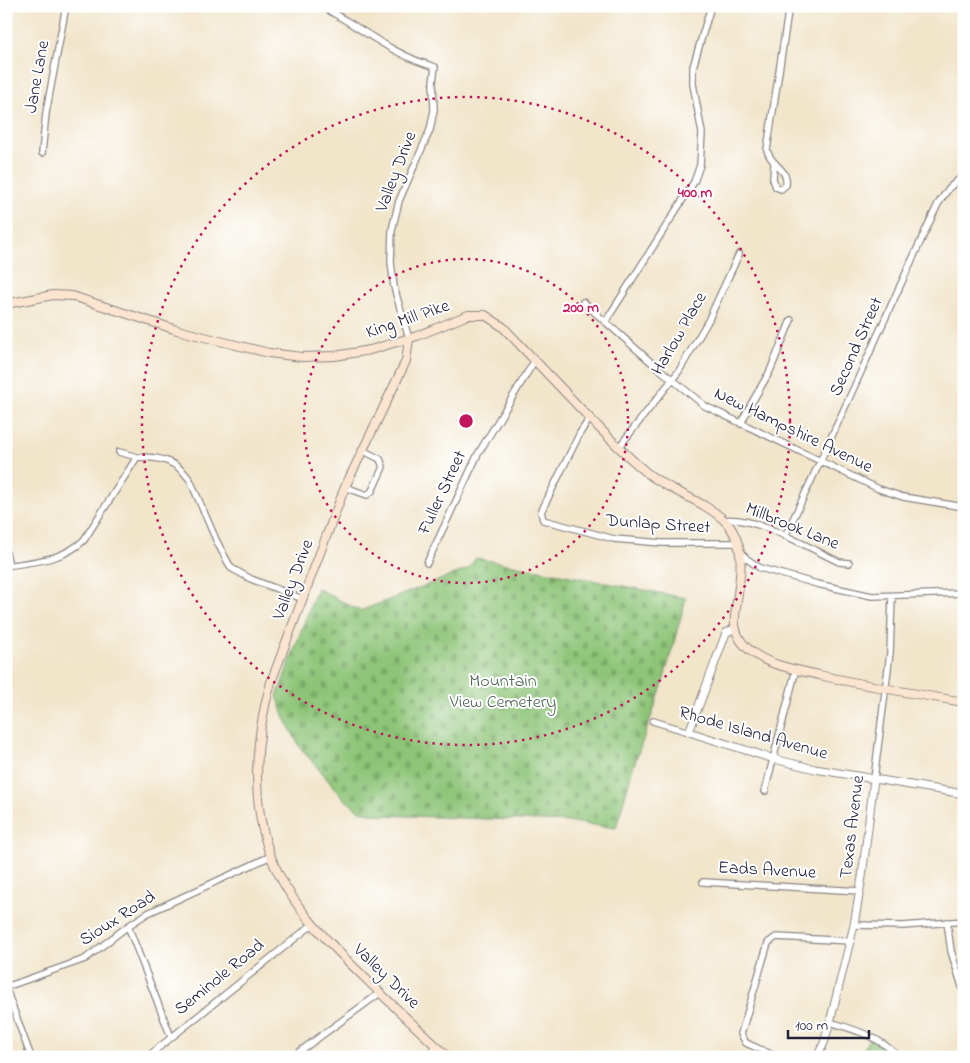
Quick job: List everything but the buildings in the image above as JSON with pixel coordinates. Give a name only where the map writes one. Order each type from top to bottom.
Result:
[{"type":"main road","name":"King Mill Pike","points":[[6,304],[42,296],[72,296],[211,339],[269,353],[302,357],[348,355],[370,350],[409,338],[461,317],[485,315],[503,327],[619,447],[657,480],[724,520],[730,528],[738,547]]},
{"type":"main road","name":"Valley Drive","points":[[409,338],[406,361],[345,487],[271,682],[260,731],[258,753],[259,794],[263,829],[271,856],[288,890],[313,924],[340,954],[448,1057]]},
{"type":"main road","points":[[738,547],[740,578],[735,628],[743,644],[757,655],[776,664],[796,669],[886,689],[964,702]]},
{"type":"street","name":"Jane Lane","points":[[42,153],[46,112],[66,6]]},
{"type":"street","name":"Valley Drive","points":[[321,6],[387,48],[407,58],[435,67],[433,82],[434,110],[430,130],[399,201],[392,230],[391,262],[394,287],[409,338]]},
{"type":"street","points":[[606,322],[698,173],[702,133],[693,84],[693,67],[711,6]]},
{"type":"street","points":[[774,164],[768,154],[768,141],[789,6]]},
{"type":"street","name":"Second Street","points":[[785,536],[853,393],[880,329],[938,204],[949,188],[964,175]]},
{"type":"street","name":"Harlow Place","points":[[619,447],[673,380],[708,321],[740,254]]},
{"type":"street","name":"New Hampshire Avenue","points":[[584,302],[705,406],[890,493],[964,507]]},
{"type":"street","points":[[741,424],[770,372],[791,320]]},
{"type":"street","name":"Fuller Street","points":[[427,563],[478,454],[535,360]]},
{"type":"street","name":"Dunlap Street","points":[[590,418],[568,454],[541,512],[543,520],[548,523],[614,540],[738,547]]},
{"type":"street","points":[[345,487],[367,495],[372,491],[383,467],[380,459],[362,450]]},
{"type":"street","points":[[119,452],[137,457],[157,457],[174,464],[184,472],[193,486],[217,542],[231,568],[251,579],[303,598]]},
{"type":"street","points":[[6,553],[8,566],[55,558],[74,550],[90,532],[137,457]]},
{"type":"street","name":"Millbrook Lane","points":[[724,520],[745,521],[785,536],[839,562],[849,563]]},
{"type":"street","points":[[738,547],[754,564],[774,572],[854,593],[892,597],[964,593]]},
{"type":"street","name":"Texas Avenue","points":[[817,1057],[824,1043],[851,941],[860,891],[890,653],[892,597]]},
{"type":"street","points":[[689,732],[726,634],[735,628]]},
{"type":"street","points":[[765,792],[796,669]]},
{"type":"street","name":"Rhode Island Avenue","points":[[653,721],[774,759],[815,769],[964,794]]},
{"type":"street","points":[[964,820],[964,881]]},
{"type":"street","name":"Sioux Road","points":[[6,988],[85,959],[143,916],[271,856]]},
{"type":"street","name":"Eads Avenue","points":[[703,882],[860,891]]},
{"type":"street","points":[[854,925],[903,926],[963,921],[964,900]]},
{"type":"street","points":[[947,922],[951,951],[964,993]]},
{"type":"street","name":"Seminole Road","points":[[147,1057],[313,924]]},
{"type":"street","points":[[128,926],[171,1037]]},
{"type":"street","points":[[777,1057],[746,1043],[742,1034],[768,943],[776,937],[851,941]]},
{"type":"street","points":[[6,988],[31,1057]]},
{"type":"street","points":[[292,1057],[380,993]]},
{"type":"street","points":[[830,1022],[878,1039],[888,1045],[899,1057]]},
{"type":"street","points":[[424,1057],[437,1047]]},
{"type":"green space","name":"Mountain View Cemetery","points":[[476,558],[686,598],[662,686],[633,768],[616,828],[571,822],[381,815],[360,811],[343,798],[299,746],[285,718],[277,696],[317,588],[360,611],[468,569]]},
{"type":"green space","points":[[869,1038],[886,1048],[894,1057],[860,1057]]}]
